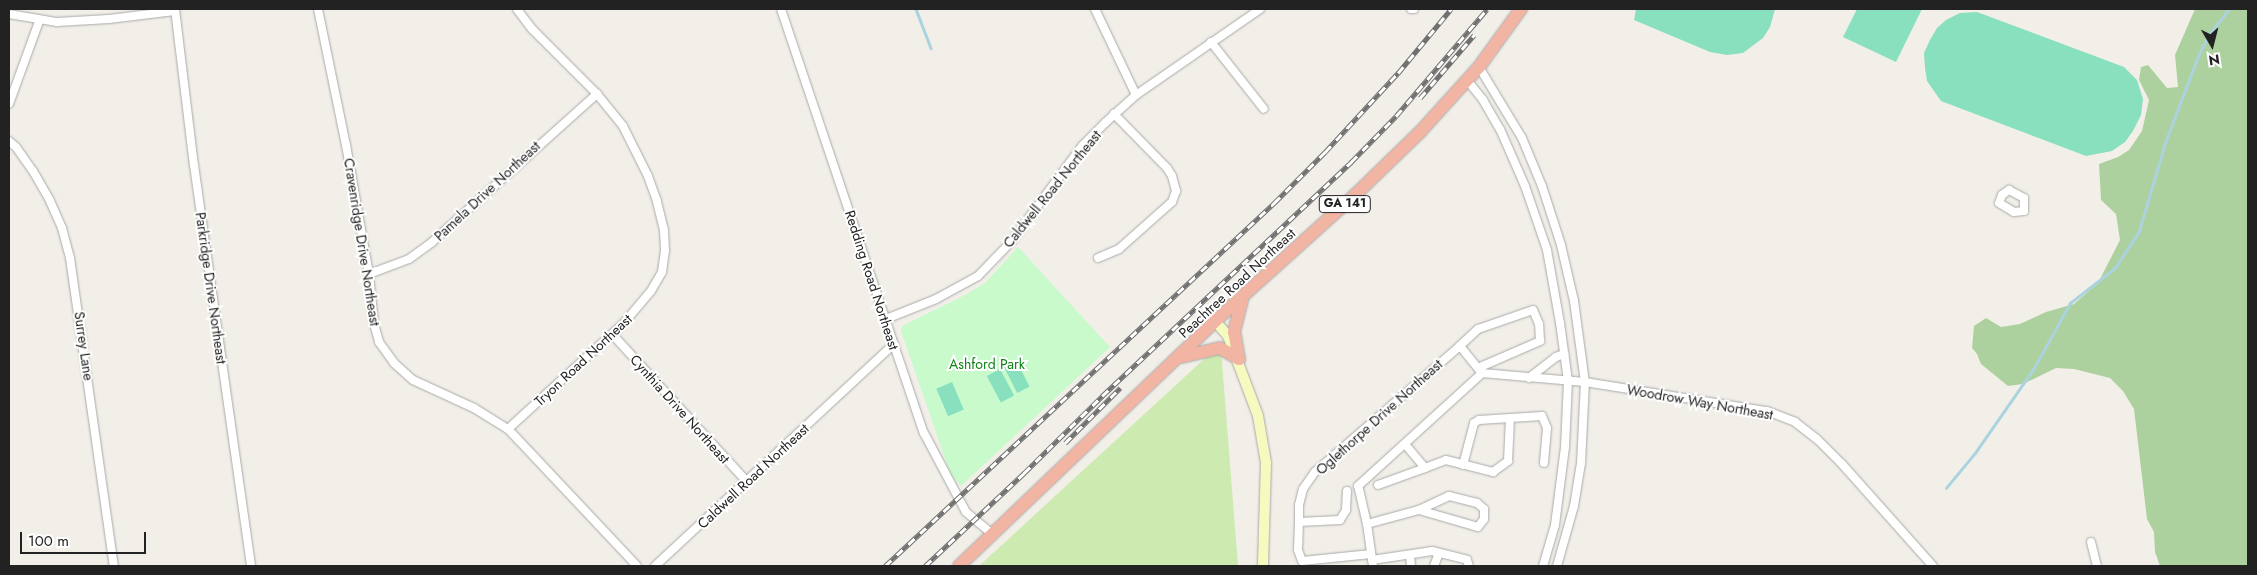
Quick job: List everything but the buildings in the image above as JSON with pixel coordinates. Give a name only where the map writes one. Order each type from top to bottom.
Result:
[{"type":"highway","name":"Peachtree Road Northeast","points":[[959,566],[1215,321],[1242,299],[1414,138],[1479,67],[1522,9]]},
{"type":"highway","points":[[1239,359],[1234,332],[1242,299]]},
{"type":"highway","points":[[1178,358],[1220,348],[1239,359]]},
{"type":"main road","points":[[1215,321],[1228,336],[1239,359],[1258,416],[1266,463],[1263,566]]},
{"type":"street","name":"Cravenridge Drive Northeast","points":[[318,9],[346,145],[369,274],[374,324],[379,342],[394,363],[413,380],[474,408],[508,429],[637,566]]},
{"type":"street","name":"Tryon Road Northeast","points":[[508,429],[613,335],[651,291],[662,272],[665,250],[664,230],[648,176],[622,126],[596,94],[532,29],[517,9]]},
{"type":"street","name":"Redding Road Northeast","points":[[781,9],[924,433],[966,512],[992,534]]},
{"type":"street","points":[[1096,9],[1136,95]]},
{"type":"street","name":"Caldwell Road Northeast","points":[[886,319],[952,292],[978,276],[1011,242],[1082,146],[1114,114],[1136,95],[1260,9]]},
{"type":"street","points":[[9,14],[57,22],[109,19],[175,10]]},
{"type":"street","name":"Parkridge Drive Northeast","points":[[175,10],[195,174],[251,566]]},
{"type":"street","points":[[9,104],[40,19]]},
{"type":"street","points":[[1211,42],[1264,109]]},
{"type":"street","points":[[1479,67],[1522,138],[1556,226],[1574,301],[1585,382],[1581,463],[1577,492],[1557,566]]},
{"type":"street","points":[[1467,80],[1483,100],[1500,129],[1525,186],[1551,269],[1568,381],[1561,492],[1556,525],[1543,566]]},
{"type":"street","name":"Pamela Drive Northeast","points":[[369,274],[409,259],[432,242],[596,94]]},
{"type":"street","points":[[1098,258],[1119,249],[1172,202],[1176,190],[1172,176],[1167,168],[1114,114]]},
{"type":"street","name":"Surrey Lane","points":[[9,141],[33,170],[50,201],[62,228],[70,258],[114,566]]},
{"type":"street","name":"Oglethorpe Drive Northeast","points":[[1372,560],[1367,524],[1358,486],[1405,444],[1480,371],[1540,341],[1539,324],[1532,310],[1478,329],[1315,472],[1303,489],[1299,505],[1298,550],[1302,561],[1372,560],[1432,551],[1467,560],[1469,566]]},
{"type":"street","name":"Cynthia Drive Northeast","points":[[613,335],[747,482]]},
{"type":"street","name":"Caldwell Road Northeast","points":[[655,566],[894,344]]},
{"type":"street","points":[[1460,346],[1480,371],[1529,378],[1585,382]]},
{"type":"street","points":[[1529,378],[1551,361],[1564,354]]},
{"type":"street","points":[[1551,361],[1552,380]]},
{"type":"street","name":"Woodrow Way Northeast","points":[[1585,382],[1767,411],[1795,422],[1817,439],[1842,464],[1933,566]]},
{"type":"street","points":[[1462,464],[1474,423],[1479,420],[1542,416],[1547,428],[1544,463]]},
{"type":"street","points":[[1378,485],[1446,460],[1492,472],[1508,461],[1510,418]]},
{"type":"street","points":[[1405,444],[1425,468]]},
{"type":"street","points":[[1299,522],[1340,520],[1346,510],[1347,491]]},
{"type":"street","points":[[1367,524],[1419,510],[1449,496],[1477,503],[1484,509],[1484,519],[1478,527],[1419,510]]},
{"type":"street","points":[[2090,542],[2097,566]]},
{"type":"street","points":[[1434,566],[1439,553]]},
{"type":"street","points":[[1410,555],[1411,566]]},
{"type":"green space","points":[[1636,9],[1775,9],[1770,27],[1763,38],[1743,53],[1727,55],[1710,52],[1634,20]]},
{"type":"green space","points":[[1857,9],[1922,9],[1896,62],[1843,37]]},
{"type":"green space","points":[[2195,9],[2248,9],[2248,566],[2160,566],[2155,552],[2154,532],[2147,519],[2134,409],[2123,391],[2110,378],[2074,369],[2056,368],[2023,384],[2008,386],[1981,364],[1972,348],[1974,326],[1986,318],[2001,327],[2020,324],[2046,312],[2074,304],[2098,283],[2120,240],[2116,214],[2101,200],[2099,164],[2118,157],[2129,150],[2142,131],[2149,100],[2139,80],[2141,67],[2148,65],[2167,88],[2178,87],[2175,55]]},
{"type":"green space","points":[[1977,12],[2124,67],[2137,80],[2143,99],[2141,115],[2125,142],[2112,151],[2086,156],[1941,101],[1927,81],[1924,53],[1937,28],[1946,20],[1960,13]]},
{"type":"green space","name":"Ashford Park","points":[[1018,247],[1110,347],[961,486],[950,473],[901,331],[902,326],[985,283]]},
{"type":"green space","points":[[1215,349],[1221,349],[1238,566],[979,566]]},
{"type":"green space","points":[[1016,360],[1030,387],[1017,393],[1004,366]]},
{"type":"green space","points":[[1000,369],[1014,395],[1001,403],[987,376]]},
{"type":"green space","points":[[952,382],[964,410],[948,416],[936,389]]},
{"type":"waterway","points":[[916,9],[931,48]]},
{"type":"waterway","points":[[1946,488],[1975,453],[2034,368],[2070,303],[2115,268],[2139,231],[2165,143],[2198,56],[2209,34],[2229,9]]},
{"type":"railway","points":[[885,566],[1274,203],[1325,152],[1398,73],[1451,9]]},
{"type":"railway","points":[[925,566],[1024,473],[1102,396],[1351,162],[1396,116],[1487,9]]},
{"type":"railway","points":[[1420,98],[1474,35]]},
{"type":"railway","points":[[1065,443],[1120,388]]}]
